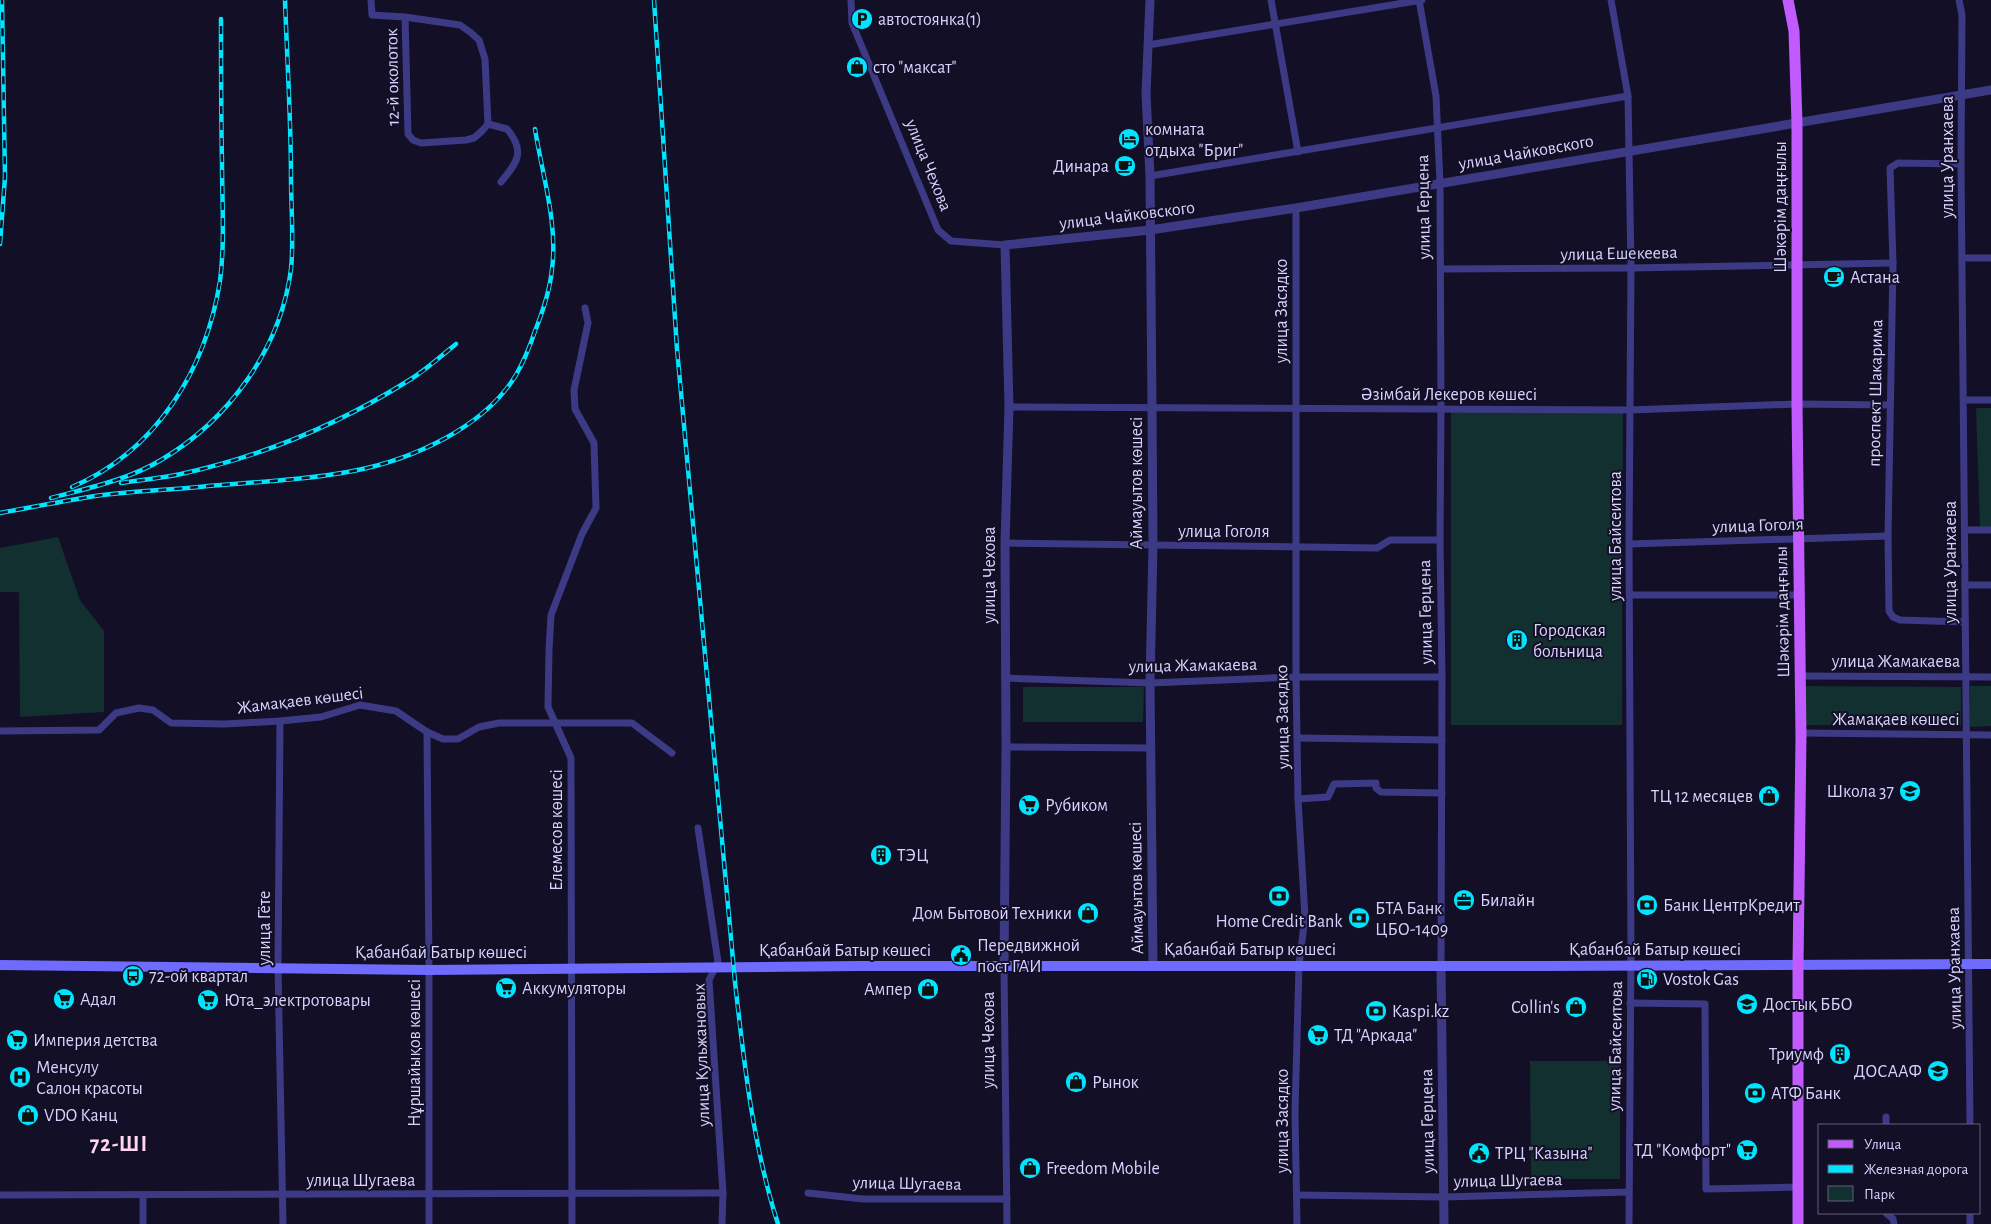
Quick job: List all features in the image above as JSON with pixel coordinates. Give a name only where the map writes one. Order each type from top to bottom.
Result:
[{"type":"main road","name":"Шәкәрім даңғылы","points":[[1788,0],[1794,31],[1797,123],[1797,404],[1801,676],[1798,1224]]},
{"type":"main road","name":"Қабанбай Батыр көшесі","points":[[0,964],[430,970],[1154,965],[1798,966],[1991,964]]},
{"type":"street","points":[[371,0],[372,15],[405,17],[460,25],[478,40],[485,59],[488,124],[507,129],[518,148],[515,166],[501,182]]},
{"type":"street","name":"улица Чехова","points":[[852,0],[852,23],[938,230],[951,241],[1005,245],[1009,407],[1004,678],[1006,747],[1004,966],[1007,1224]]},
{"type":"street","name":"Аймауытов көшесі","points":[[1150,0],[1146,94],[1150,176],[1153,546],[1150,683],[1154,965]]},
{"type":"street","points":[[1271,0],[1298,152]]},
{"type":"street","points":[[1148,45],[1420,0]]},
{"type":"street","name":"улица Герцена","points":[[1420,0],[1436,96],[1440,183],[1441,965],[1444,1224]]},
{"type":"street","name":"улица Байсеитова","points":[[1611,0],[1628,96],[1629,151],[1630,410],[1628,544],[1630,595],[1631,965],[1629,1224]]},
{"type":"street","name":"улица Уранхаева","points":[[1959,0],[1962,16],[1960,164],[1966,530],[1964,585],[1970,1124]]},
{"type":"street","name":"12-й околоток","points":[[405,17],[408,134],[413,140],[421,143],[466,140],[474,138],[488,124]]},
{"type":"street","name":"улица Чайковского","points":[[1005,245],[1150,230],[1296,208],[1991,90]]},
{"type":"street","points":[[1150,176],[1628,96]]},
{"type":"street","name":"проспект Шакарима","points":[[1960,164],[1898,163],[1890,168],[1893,263],[1888,536],[1889,611],[1893,617],[1900,620],[1965,622]]},
{"type":"street","name":"улица Засядко","points":[[1296,208],[1296,677],[1298,799],[1305,918],[1299,965],[1295,1112],[1297,1224]]},
{"type":"street","points":[[1962,258],[1991,258]]},
{"type":"street","name":"улица Ешекеева","points":[[1441,269],[1630,268],[1893,263]]},
{"type":"street","name":"Елемесов көшесі","points":[[572,1224],[570,758],[548,707],[551,615],[582,534],[596,508],[594,443],[575,409],[574,390],[588,322],[585,308]]},
{"type":"street","points":[[1964,400],[1991,400]]},
{"type":"street","name":"Әзімбай Лекеров көшесі","points":[[1009,407],[1441,410],[1561,408],[1630,410],[1797,404],[1890,405]]},
{"type":"street","points":[[1966,530],[1991,530]]},
{"type":"street","name":"улица Гоголя","points":[[1628,544],[1888,536]]},
{"type":"street","name":"улица Гоголя","points":[[1005,543],[1377,548],[1390,540],[1440,540]]},
{"type":"street","points":[[1964,585],[1991,585]]},
{"type":"street","points":[[1630,595],[1800,595]]},
{"type":"street","name":"улица Жамакаева","points":[[1801,676],[1991,676]]},
{"type":"street","name":"улица Жамакаева","points":[[1004,678],[1150,683],[1296,677],[1442,677]]},
{"type":"street","name":"Жамақаев көшесі","points":[[0,731],[99,730],[116,713],[139,708],[153,710],[171,723],[225,724],[321,717],[360,705],[396,711],[427,732],[443,738],[458,739],[479,727],[499,723],[632,723],[672,753]]},
{"type":"street","name":"улица Гёте","points":[[280,721],[278,967],[284,1195],[283,1224]]},
{"type":"street","name":"Нұршайықов көшесі","points":[[427,732],[430,970],[429,1224]]},
{"type":"street","name":"Жамақаев көшесі","points":[[1801,734],[1991,735]]},
{"type":"street","points":[[1298,738],[1442,740]]},
{"type":"street","points":[[1006,747],[1151,748]]},
{"type":"street","points":[[1298,799],[1328,797],[1334,784],[1376,783],[1376,788],[1381,792],[1442,793]]},
{"type":"street","name":"улица Кульжановых","points":[[698,828],[718,962],[709,980],[722,1193],[722,1224]]},
{"type":"street","points":[[1630,1003],[1705,1004],[1706,1188],[1798,1187]]},
{"type":"street","points":[[1886,1117],[1886,1124]]},
{"type":"street","name":"улица Шугаева","points":[[1297,1195],[1444,1197],[1628,1192]]},
{"type":"street","name":"улица Шугаева","points":[[0,1196],[722,1193]]},
{"type":"street","name":"улица Шугаева","points":[[808,1193],[863,1199],[1007,1199]]},
{"type":"street","points":[[143,1196],[143,1224]]},
{"type":"street","points":[[1887,1214],[1893,1219],[1894,1224]]},
{"type":"green space","points":[[1976,408],[1991,408],[1991,528],[1980,529]]},
{"type":"green space","points":[[1451,410],[1623,410],[1622,725],[1451,725]]},
{"type":"green space","points":[[58,537],[80,600],[104,631],[104,712],[20,717],[19,592],[0,592],[0,548]]},
{"type":"green space","points":[[1806,686],[1961,687],[1961,726],[1806,725]]},
{"type":"green space","points":[[1970,686],[1991,686],[1991,726],[1970,727]]},
{"type":"green space","points":[[1023,687],[1144,687],[1143,722],[1023,722]]},
{"type":"green space","points":[[1530,1061],[1620,1061],[1620,1179],[1531,1179]]},
{"type":"railway","points":[[0,244],[5,177],[2,0]]},
{"type":"railway","points":[[51,498],[108,483],[135,473],[161,460],[186,444],[209,424],[248,379],[276,327],[285,298],[292,258],[285,0]]},
{"type":"railway","points":[[654,0],[677,349],[735,982],[750,1104],[762,1165],[778,1224]]},
{"type":"railway","points":[[72,487],[102,471],[129,452],[173,404],[203,345],[213,314],[222,267],[223,237],[221,19]]},
{"type":"railway","points":[[0,513],[109,494],[299,479],[353,471],[375,466],[422,450],[466,426],[502,394],[516,375],[529,348],[548,293],[552,269],[553,234],[535,129]]},
{"type":"railway","points":[[121,483],[212,467],[300,437],[384,395],[417,375],[456,344]]},
{"type":"place","name":"автостоянка(1)","points":[[862,19]]},
{"type":"place","name":"сто \"максат\"","points":[[857,67]]},
{"type":"place","name":"комната отдыха \"Бриг\"","points":[[1129,139]]},
{"type":"place","name":"Динара","points":[[1125,166]]},
{"type":"place","name":"Астана","points":[[1834,277]]},
{"type":"place","name":"Городская больница","points":[[1517,640]]},
{"type":"place","name":"Школа 37","points":[[1910,791]]},
{"type":"place","name":"ТЦ 12 месяцев","points":[[1769,796]]},
{"type":"place","name":"Рубиком","points":[[1029,805]]},
{"type":"place","name":"ТЭЦ","points":[[881,855]]},
{"type":"place","name":"Home Credit Bank","points":[[1279,896]]},
{"type":"place","name":"Билайн","points":[[1464,900]]},
{"type":"place","name":"Банк ЦентрКредит","points":[[1647,905]]},
{"type":"place","name":"Дом Бытовой Техники","points":[[1088,913]]},
{"type":"place","name":"БТА Банк ЦБО-1409","points":[[1359,918]]},
{"type":"place","name":"Передвижной пост ГАИ","points":[[961,955]]},
{"type":"place","name":"72-ой квартал","points":[[133,976]]},
{"type":"place","name":"Vostok Gas","points":[[1647,979]]},
{"type":"place","name":"Аккумуляторы","points":[[506,988]]},
{"type":"place","name":"Ампер","points":[[928,989]]},
{"type":"place","name":"Адал","points":[[64,999]]},
{"type":"place","name":"Юта_электротовары","points":[[208,1000]]},
{"type":"place","name":"Достық ББО","points":[[1747,1004]]},
{"type":"place","name":"Collin's","points":[[1576,1007]]},
{"type":"place","name":"Kaspi.kz","points":[[1376,1011]]},
{"type":"place","name":"ТД \"Аркада\"","points":[[1318,1035]]},
{"type":"place","name":"Империя детства","points":[[17,1040]]},
{"type":"place","name":"Триумф","points":[[1840,1054]]},
{"type":"place","name":"ДОСААФ","points":[[1938,1071]]},
{"type":"place","name":"Менсулу Салон красоты","points":[[20,1077]]},
{"type":"place","name":"Рынок","points":[[1076,1082]]},
{"type":"place","name":"АТФ Банк","points":[[1755,1093]]},
{"type":"place","name":"VDO Канц","points":[[28,1115]]},
{"type":"place","name":"ТД \"Комфорт\"","points":[[1747,1150]]},
{"type":"place","name":"ТРЦ \"Казына\"","points":[[1479,1153]]},
{"type":"place","name":"Freedom Mobile","points":[[1030,1168]]},
{"type":"district","name":"72-ШІ","points":[[119,1143]]}]
